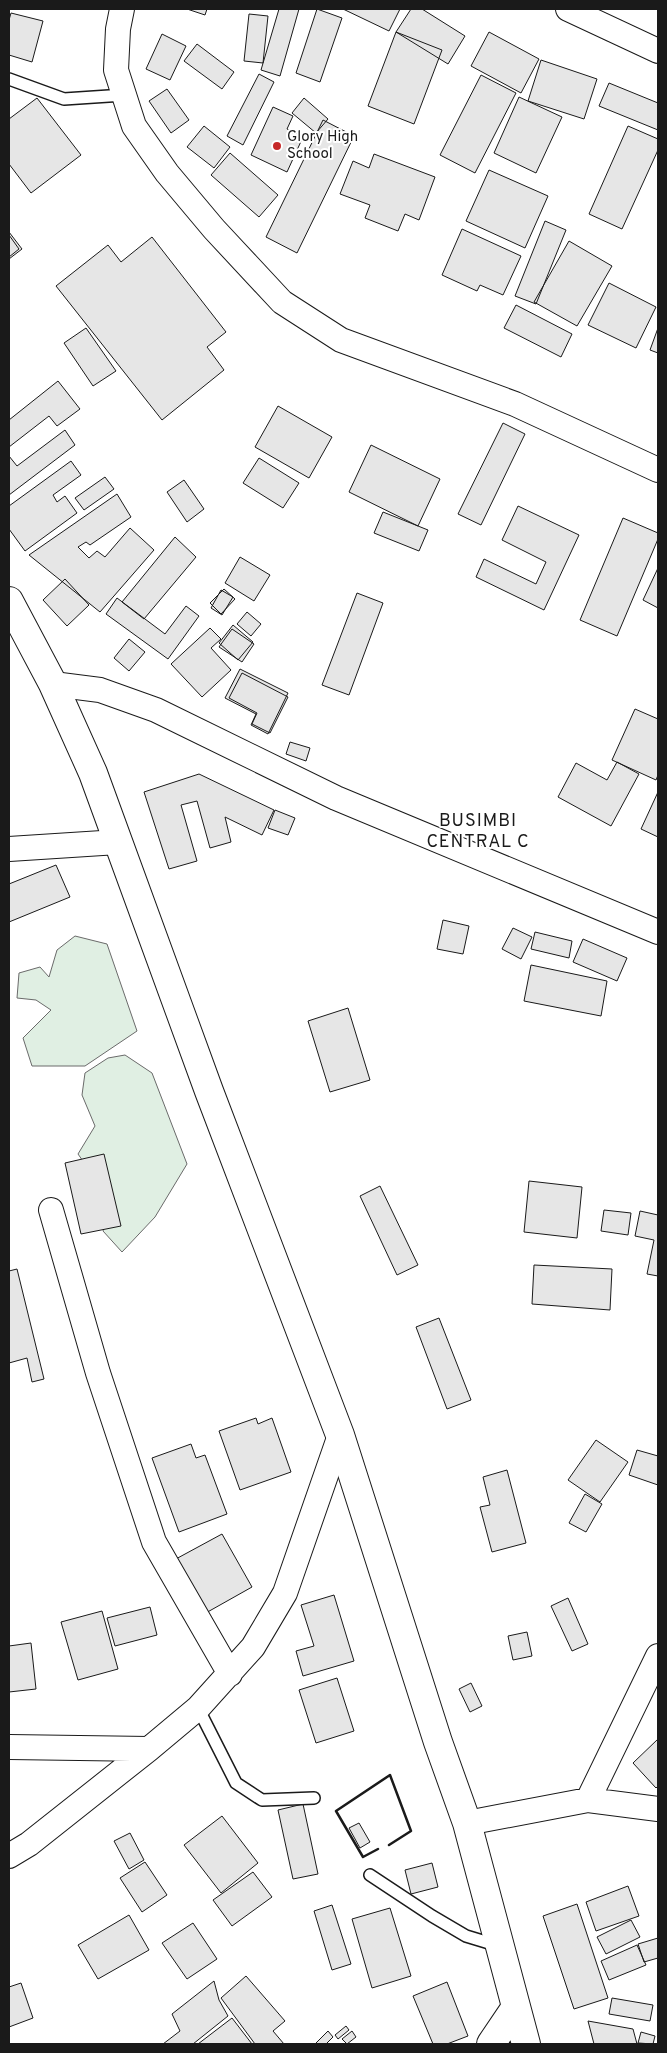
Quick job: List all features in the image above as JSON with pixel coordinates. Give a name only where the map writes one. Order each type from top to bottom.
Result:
[{"type":"main road","points":[[9,601],[53,684],[93,773],[209,1091],[340,1435],[438,1742],[466,1823],[526,2044]]},
{"type":"main road","points":[[491,2044],[516,2007]]},
{"type":"street","points":[[122,9],[118,29],[116,70],[134,126],[167,173],[214,228],[282,302],[341,340],[515,404],[658,470]]},
{"type":"street","points":[[568,9],[658,51]]},
{"type":"street","points":[[53,684],[100,690],[156,710],[336,798],[658,932]]},
{"type":"street","points":[[9,849],[118,842]]},
{"type":"street","points":[[51,1210],[98,1372],[154,1542],[230,1674]]},
{"type":"street","points":[[9,1856],[29,1844],[198,1708],[253,1647],[285,1593],[340,1435]]},
{"type":"street","points":[[588,1800],[658,1656]]},
{"type":"street","points":[[9,1747],[149,1749]]},
{"type":"street","points":[[466,1823],[588,1800],[658,1809]]},
{"type":"lane","points":[[9,79],[64,99],[124,95]]},
{"type":"lane","points":[[198,1708],[236,1783],[262,1800],[314,1798]]},
{"type":"lane","points":[[370,1875],[466,1936],[501,1947]]},
{"type":"green space","points":[[75,936],[107,944],[137,1031],[85,1066],[32,1066],[23,1038],[51,1010],[36,1000],[17,998],[19,973],[40,967],[49,977],[57,950]]},
{"type":"green space","points":[[125,1055],[152,1073],[187,1164],[155,1217],[122,1252],[103,1231],[113,1204],[78,1154],[95,1126],[82,1095],[85,1073],[108,1058]]},
{"type":"building","points":[[187,9],[207,9],[205,15]]},
{"type":"building","points":[[279,9],[299,9],[280,76],[261,70]]},
{"type":"building","points":[[317,9],[342,18],[320,82],[296,73]]},
{"type":"building","points":[[343,9],[400,9],[389,31]]},
{"type":"building","points":[[411,9],[422,9],[465,36],[448,64],[396,32]]},
{"type":"building","points":[[11,13],[43,21],[32,62],[9,55],[9,20]]},
{"type":"building","points":[[249,14],[268,16],[263,63],[244,61]]},
{"type":"building","points":[[396,32],[442,50],[414,124],[368,106]]},
{"type":"building","points":[[489,32],[539,59],[521,93],[471,66]]},
{"type":"building","points":[[162,34],[186,46],[170,80],[146,69]]},
{"type":"building","points":[[197,44],[234,72],[222,89],[184,61]]},
{"type":"building","points":[[541,60],[597,79],[584,119],[528,101]]},
{"type":"building","points":[[259,74],[274,82],[243,145],[227,136]]},
{"type":"building","points":[[481,75],[516,93],[475,173],[440,155]]},
{"type":"building","points":[[609,83],[658,103],[658,130],[599,106]]},
{"type":"building","points":[[167,89],[189,120],[171,133],[149,101]]},
{"type":"building","points":[[519,97],[562,117],[536,173],[494,153]]},
{"type":"building","points":[[37,98],[81,155],[31,193],[9,164],[9,119]]},
{"type":"building","points":[[304,98],[328,119],[316,133],[292,113]]},
{"type":"building","name":"Glory High School","points":[[273,107],[293,116],[287,129],[303,137],[287,172],[251,155]]},
{"type":"building","points":[[323,120],[354,136],[297,253],[266,237]]},
{"type":"building","points":[[204,126],[230,147],[214,168],[187,147]]},
{"type":"building","points":[[628,126],[658,139],[658,150],[622,229],[589,214]]},
{"type":"building","points":[[230,153],[278,195],[259,217],[211,175]]},
{"type":"building","points":[[374,154],[435,177],[419,220],[405,214],[398,231],[365,218],[370,205],[340,194],[353,161],[369,168]]},
{"type":"building","points":[[489,170],[548,196],[525,248],[466,221]]},
{"type":"building","points":[[545,221],[566,230],[536,304],[515,296]]},
{"type":"building","points":[[462,229],[521,256],[503,295],[480,285],[477,291],[442,275]]},
{"type":"building","points":[[9,232],[22,249],[9,259]]},
{"type":"building","points":[[9,235],[19,249],[9,257]]},
{"type":"building","points":[[152,237],[226,332],[207,347],[224,370],[162,420],[56,286],[108,245],[121,262]]},
{"type":"building","points":[[569,241],[612,266],[577,326],[534,302]]},
{"type":"building","points":[[609,283],[656,307],[636,348],[588,325]]},
{"type":"building","points":[[516,305],[572,334],[561,357],[504,328]]},
{"type":"building","points":[[86,328],[116,371],[93,386],[64,343]]},
{"type":"building","points":[[658,328],[658,353],[650,350]]},
{"type":"building","points":[[58,381],[80,409],[57,426],[49,416],[9,447],[9,420]]},
{"type":"building","points":[[278,406],[332,437],[309,478],[255,447]]},
{"type":"building","points":[[503,423],[525,434],[481,525],[458,514]]},
{"type":"building","points":[[65,430],[75,445],[9,495],[9,456],[17,466]]},
{"type":"building","points":[[371,445],[440,479],[418,526],[349,492]]},
{"type":"building","points":[[259,458],[299,483],[283,508],[243,483]]},
{"type":"building","points":[[71,461],[81,475],[53,495],[57,502],[65,496],[77,513],[25,551],[9,529],[9,506]]},
{"type":"building","points":[[105,477],[114,489],[84,510],[75,498]]},
{"type":"building","points":[[184,480],[204,509],[187,522],[167,492]]},
{"type":"building","points":[[117,494],[131,517],[90,545],[86,542],[78,547],[89,558],[97,551],[105,557],[130,528],[154,550],[100,612],[29,555]]},
{"type":"building","points":[[518,506],[579,535],[544,610],[476,577],[484,559],[536,584],[546,562],[502,540]]},
{"type":"building","points":[[383,512],[428,530],[419,551],[374,533]]},
{"type":"building","points":[[623,518],[658,533],[658,539],[617,636],[580,620]]},
{"type":"building","points":[[175,537],[196,557],[144,619],[122,602]]},
{"type":"building","points":[[240,557],[270,575],[254,601],[225,583]]},
{"type":"building","points":[[658,568],[658,608],[643,600]]},
{"type":"building","points":[[65,579],[89,605],[67,626],[43,600]]},
{"type":"building","points":[[224,589],[235,599],[221,614],[210,603]]},
{"type":"building","points":[[221,590],[233,597],[222,615],[211,608]]},
{"type":"building","points":[[357,593],[383,603],[349,695],[322,685]]},
{"type":"building","points":[[117,598],[165,634],[186,606],[199,616],[168,659],[106,614]]},
{"type":"building","points":[[247,612],[261,624],[251,636],[237,624]]},
{"type":"building","points":[[233,625],[253,642],[238,660],[219,643]]},
{"type":"building","points":[[210,628],[221,639],[211,648],[231,670],[202,697],[171,664]]},
{"type":"building","points":[[232,629],[254,644],[242,662],[219,647]]},
{"type":"building","points":[[129,639],[145,652],[129,671],[114,658]]},
{"type":"building","points":[[240,669],[288,693],[268,734],[251,725],[256,714],[225,698]]},
{"type":"building","points":[[242,673],[288,697],[270,733],[252,724],[257,713],[229,698]]},
{"type":"building","points":[[635,709],[658,719],[658,775],[656,780],[612,760]]},
{"type":"building","points":[[290,742],[310,748],[306,761],[286,754]]},
{"type":"building","points":[[617,762],[639,774],[611,826],[558,797],[576,763],[607,780]]},
{"type":"building","points":[[199,774],[274,810],[262,835],[225,817],[231,842],[210,848],[197,801],[181,805],[197,861],[169,869],[144,792]]},
{"type":"building","points":[[658,792],[658,837],[641,829]]},
{"type":"building","points":[[275,810],[295,818],[288,835],[268,828]]},
{"type":"building","points":[[56,865],[70,897],[9,922],[9,884]]},
{"type":"building","points":[[443,920],[469,926],[463,954],[437,949]]},
{"type":"building","points":[[513,928],[532,937],[521,959],[502,949]]},
{"type":"building","points":[[535,932],[572,941],[569,958],[531,949]]},
{"type":"building","points":[[583,939],[627,958],[617,981],[573,962]]},
{"type":"building","points":[[531,965],[607,981],[601,1016],[524,1001]]},
{"type":"building","points":[[348,1008],[370,1080],[330,1092],[308,1021]]},
{"type":"building","points":[[104,1154],[121,1226],[81,1234],[65,1163]]},
{"type":"building","points":[[529,1181],[582,1187],[577,1238],[524,1232]]},
{"type":"building","points":[[380,1186],[418,1265],[397,1275],[360,1196]]},
{"type":"building","points":[[604,1210],[631,1213],[628,1235],[601,1231]]},
{"type":"building","points":[[640,1211],[658,1215],[658,1276],[647,1274],[654,1240],[635,1236]]},
{"type":"building","points":[[534,1265],[612,1269],[610,1310],[532,1304]]},
{"type":"building","points":[[17,1269],[44,1379],[32,1382],[27,1358],[9,1363],[9,1271]]},
{"type":"building","points":[[439,1318],[471,1400],[447,1409],[416,1327]]},
{"type":"building","points":[[256,1418],[258,1424],[272,1418],[291,1472],[240,1490],[219,1431]]},
{"type":"building","points":[[596,1440],[628,1462],[600,1502],[568,1480]]},
{"type":"building","points":[[191,1444],[196,1458],[205,1455],[227,1514],[179,1532],[152,1458]]},
{"type":"building","points":[[637,1450],[658,1456],[658,1485],[629,1475]]},
{"type":"building","points":[[507,1470],[526,1543],[492,1552],[480,1507],[490,1505],[483,1477]]},
{"type":"building","points":[[585,1494],[602,1504],[586,1532],[569,1523]]},
{"type":"building","points":[[222,1534],[252,1587],[204,1614],[174,1560]]},
{"type":"building","points":[[334,1595],[354,1661],[303,1676],[296,1651],[314,1646],[301,1605]]},
{"type":"building","points":[[568,1598],[588,1644],[572,1651],[551,1606]]},
{"type":"building","points":[[150,1607],[157,1635],[115,1646],[107,1618]]},
{"type":"building","points":[[102,1611],[118,1669],[78,1680],[61,1622]]},
{"type":"building","points":[[527,1632],[532,1656],[513,1660],[508,1636]]},
{"type":"building","points":[[31,1643],[36,1689],[9,1692],[9,1646]]},
{"type":"building","points":[[337,1678],[354,1731],[316,1743],[299,1690]]},
{"type":"building","points":[[471,1683],[482,1706],[470,1712],[459,1689]]},
{"type":"building","points":[[658,1739],[658,1786],[656,1788],[633,1763]]},
{"type":"building","points":[[303,1804],[318,1874],[293,1879],[278,1810]]},
{"type":"building","points":[[222,1816],[258,1863],[221,1893],[184,1845]]},
{"type":"building","points":[[359,1823],[370,1842],[360,1848],[349,1828]]},
{"type":"building","points":[[130,1833],[144,1860],[129,1869],[114,1841]]},
{"type":"building","points":[[145,1862],[167,1895],[142,1912],[120,1878]]},
{"type":"building","points":[[432,1863],[438,1887],[411,1894],[405,1870]]},
{"type":"building","points":[[253,1872],[272,1897],[232,1926],[213,1900]]},
{"type":"building","points":[[628,1886],[639,1916],[596,1931],[586,1902]]},
{"type":"building","points":[[577,1904],[608,1998],[574,2009],[543,1916]]},
{"type":"building","points":[[332,1905],[351,1964],[332,1970],[314,1911]]},
{"type":"building","points":[[390,1908],[411,1976],[372,1988],[352,1919]]},
{"type":"building","points":[[129,1915],[149,1950],[98,1979],[78,1945]]},
{"type":"building","points":[[631,1920],[640,1937],[606,1954],[597,1937]]},
{"type":"building","points":[[193,1923],[217,1959],[187,1979],[162,1943]]},
{"type":"building","points":[[658,1938],[658,1958],[644,1962],[638,1944]]},
{"type":"building","points":[[637,1945],[646,1965],[609,1980],[601,1961]]},
{"type":"building","points":[[246,1976],[285,2021],[273,2031],[284,2044],[255,2044],[221,1998]]},
{"type":"building","points":[[214,1981],[219,2000],[228,2016],[193,2044],[163,2044],[180,2031],[172,2014]]},
{"type":"building","points":[[447,1982],[468,2036],[447,2044],[433,2044],[413,1996]]},
{"type":"building","points":[[21,1983],[33,2018],[9,2027],[9,1987]]},
{"type":"building","points":[[612,1998],[653,2005],[650,2021],[609,2014]]},
{"type":"building","points":[[232,2018],[252,2044],[198,2044]]},
{"type":"building","points":[[588,2021],[633,2029],[637,2044],[594,2044]]},
{"type":"building","points":[[346,2026],[349,2030],[338,2039],[335,2035]]},
{"type":"building","points":[[328,2031],[333,2037],[326,2044],[315,2044]]},
{"type":"building","points":[[352,2031],[356,2037],[347,2044],[342,2039]]},
{"type":"building","points":[[641,2032],[655,2036],[653,2044],[638,2043]]},
{"type":"wall","points":[[378,1849],[363,1857],[336,1811],[390,1775],[411,1831],[389,1845]]},
{"type":"place","name":"Glory High School","points":[[277,146]]},
{"type":"district","name":"BUSIMBI CENTRAL C","points":[[478,831]]}]
